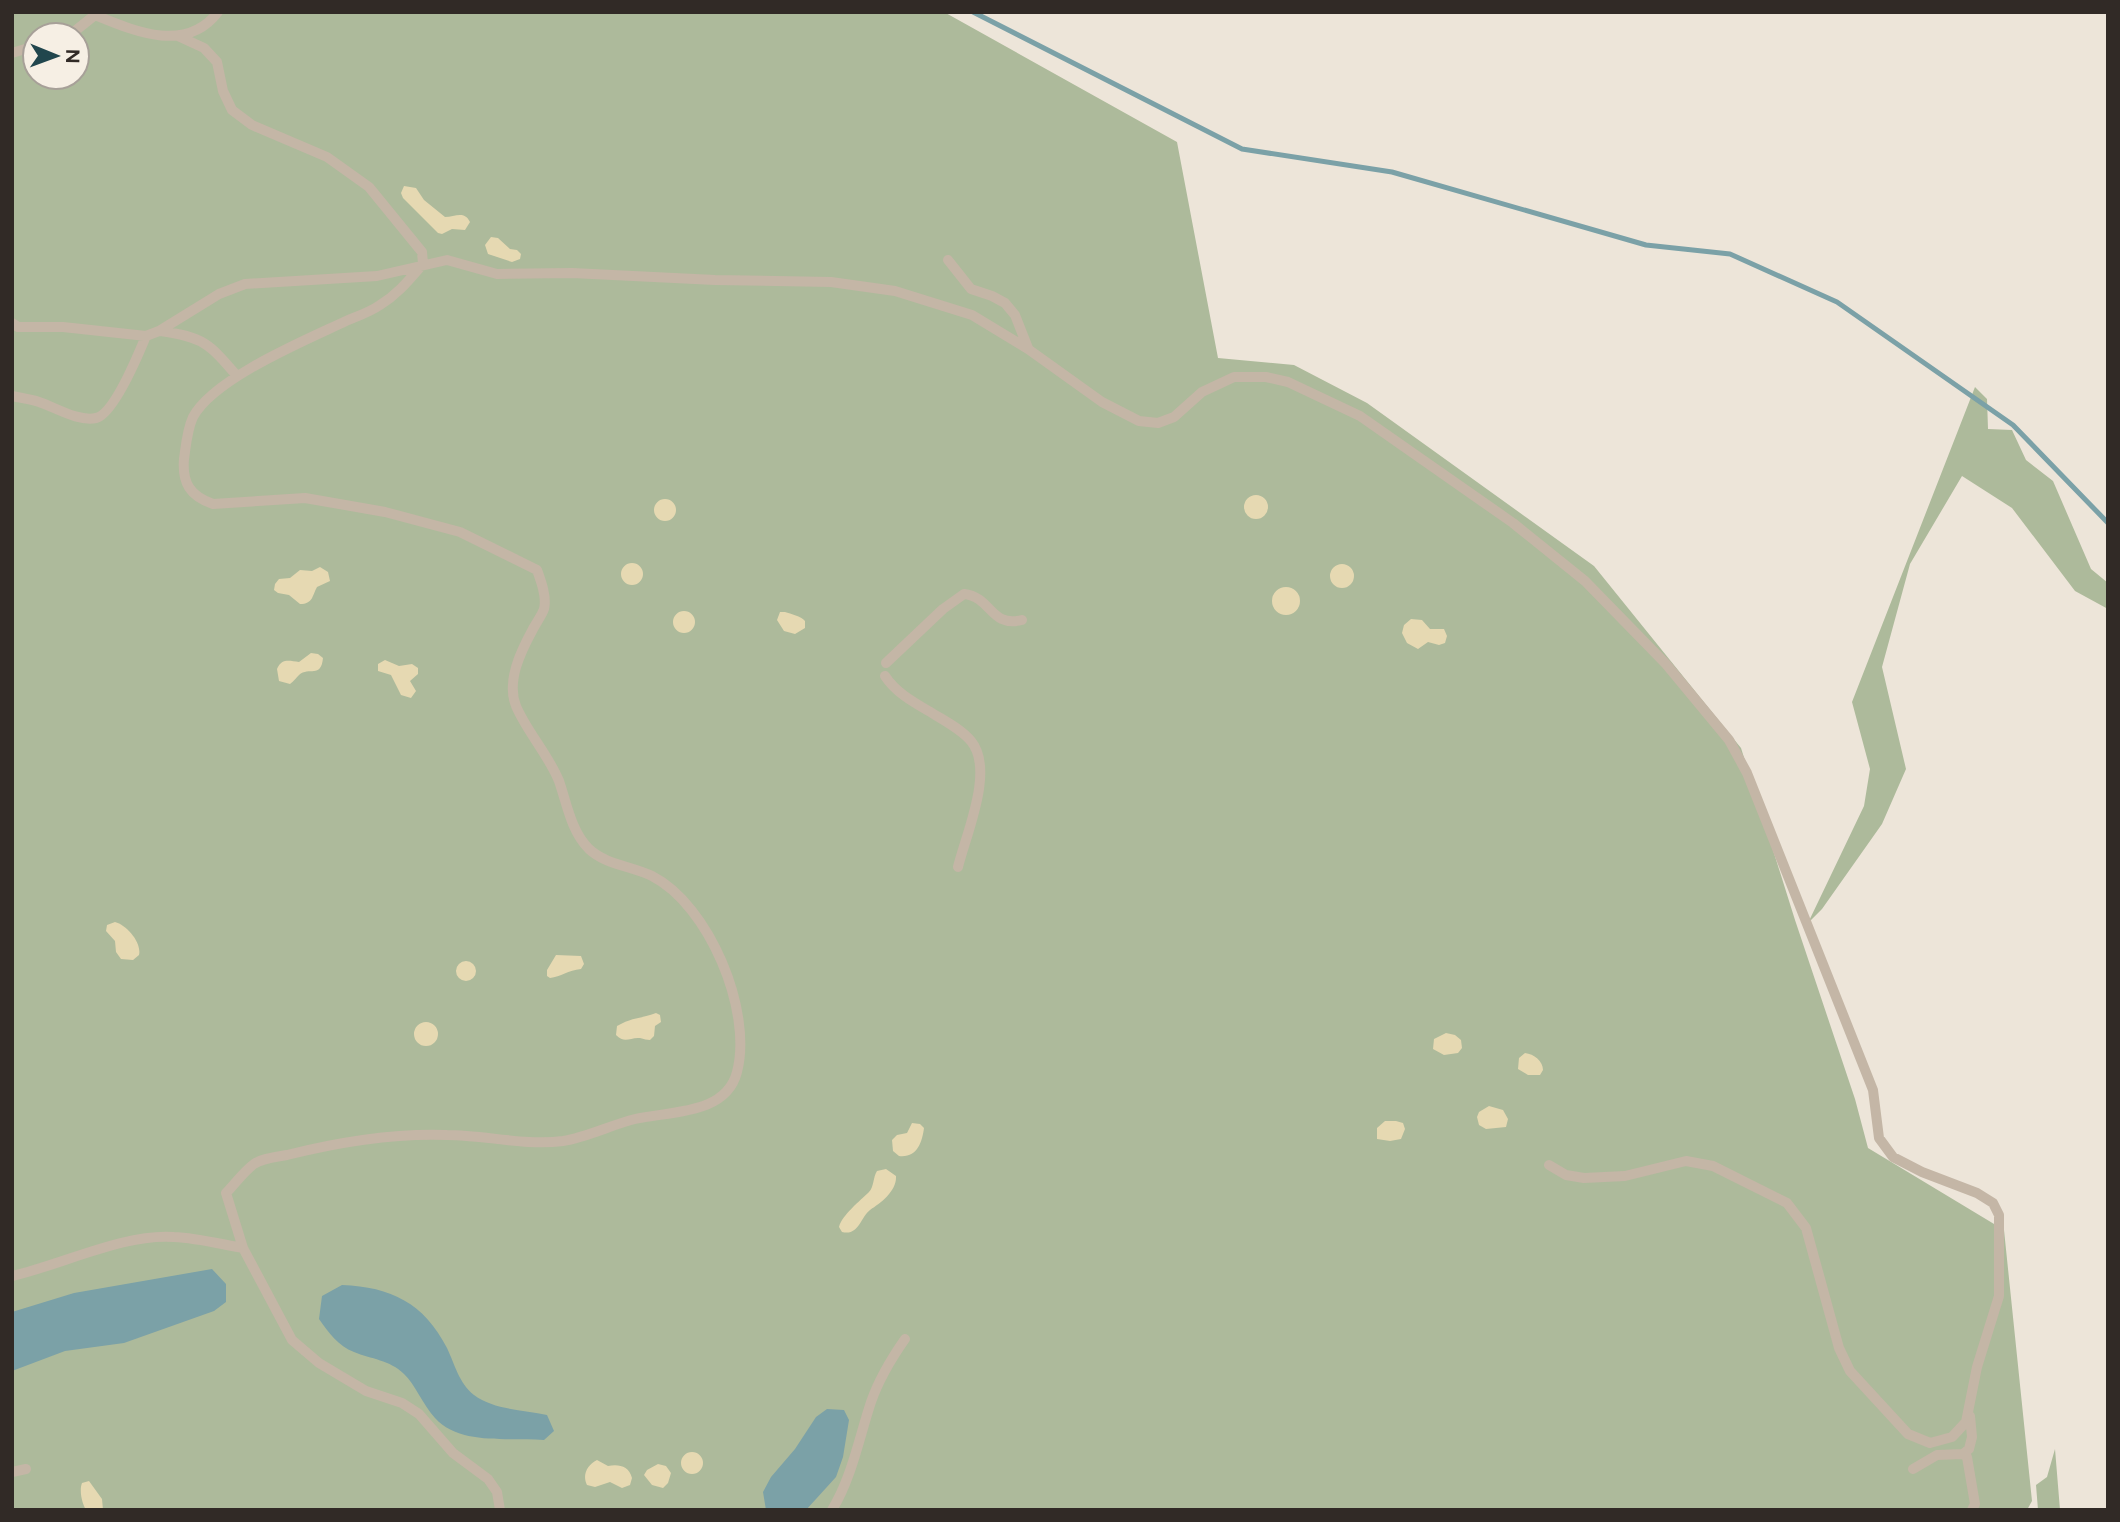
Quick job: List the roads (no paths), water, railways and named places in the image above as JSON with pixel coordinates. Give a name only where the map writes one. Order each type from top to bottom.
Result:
[{"type":"lane","points":[[178,36],[208,25],[218,12]]},
{"type":"lane","points":[[93,14],[141,34],[178,36],[204,48],[217,62],[223,90],[232,110],[252,125],[327,157],[369,187],[422,252],[423,264],[400,292],[378,307],[237,376],[204,402],[193,418],[186,441],[184,467],[188,487],[198,498],[213,504],[305,498],[385,512],[460,532],[537,570],[543,588],[545,608],[527,640],[514,673],[515,704],[558,778],[577,834],[591,851],[615,864],[652,876],[682,896],[718,951],[733,990],[740,1035],[740,1061],[734,1085],[719,1099],[706,1105],[693,1110],[635,1119],[563,1141],[447,1135],[389,1136],[323,1146],[255,1162],[226,1193],[243,1248],[292,1340],[319,1363],[366,1391],[402,1403],[419,1415],[453,1453],[488,1479],[497,1492],[500,1510]]},
{"type":"lane","points":[[12,323],[18,327],[63,327],[146,336],[219,295],[245,284],[377,276],[446,260],[497,274],[572,273],[831,282],[895,291],[972,315],[1028,349],[1102,402],[1139,421],[1158,423],[1174,417],[1202,392],[1234,377],[1266,377],[1288,382],[1360,416],[1513,523],[1586,581],[1666,664],[1729,740],[1747,773],[1873,1090],[1879,1138],[1894,1157],[1922,1172],[1977,1193],[1993,1203],[1999,1215],[1999,1296],[1977,1367],[1966,1422],[1952,1437],[1930,1443],[1908,1434]]},
{"type":"lane","points":[[948,260],[971,289],[1004,303],[1015,315],[1028,349]]},
{"type":"lane","points":[[159,331],[191,335],[212,346],[237,376]]},
{"type":"lane","points":[[12,396],[40,402],[78,416],[98,418],[106,412],[136,361],[146,336]]},
{"type":"lane","points":[[886,663],[943,608],[964,594],[981,598],[1002,621],[1022,620]]},
{"type":"lane","points":[[885,676],[904,696],[962,732],[976,748],[981,769],[978,794],[958,867]]},
{"type":"lane","points":[[1549,1165],[1566,1175],[1584,1178],[1625,1176],[1686,1161],[1713,1166],[1787,1203],[1807,1228],[1839,1348],[1850,1371],[1932,1458]]},
{"type":"lane","points":[[12,1276],[46,1268],[91,1251],[173,1236],[243,1248]]},
{"type":"lane","points":[[832,1510],[844,1490],[871,1400],[887,1366],[905,1339]]},
{"type":"lane","points":[[1913,1469],[1937,1455],[1963,1454],[1969,1449],[1972,1437],[1972,1391]]},
{"type":"lane","points":[[1963,1454],[1967,1457],[1976,1508]]},
{"type":"lane","points":[[12,1472],[26,1469]]},
{"type":"water","points":[[212,1269],[226,1284],[226,1302],[214,1311],[124,1343],[65,1351],[12,1371],[12,1312],[74,1293]]},
{"type":"water","points":[[342,1285],[376,1289],[404,1300],[428,1319],[438,1332],[461,1379],[474,1395],[500,1407],[547,1415],[554,1431],[544,1440],[501,1439],[458,1433],[445,1427],[431,1413],[412,1383],[399,1369],[343,1346],[319,1319],[322,1296]]},
{"type":"water","points":[[827,1409],[844,1410],[849,1420],[843,1457],[836,1477],[806,1510],[766,1510],[763,1492],[771,1477],[795,1449],[816,1417]]},
{"type":"waterway","points":[[973,12],[1242,149],[1392,172],[1646,245],[1730,254],[1837,302],[2013,425],[2108,523]]}]
